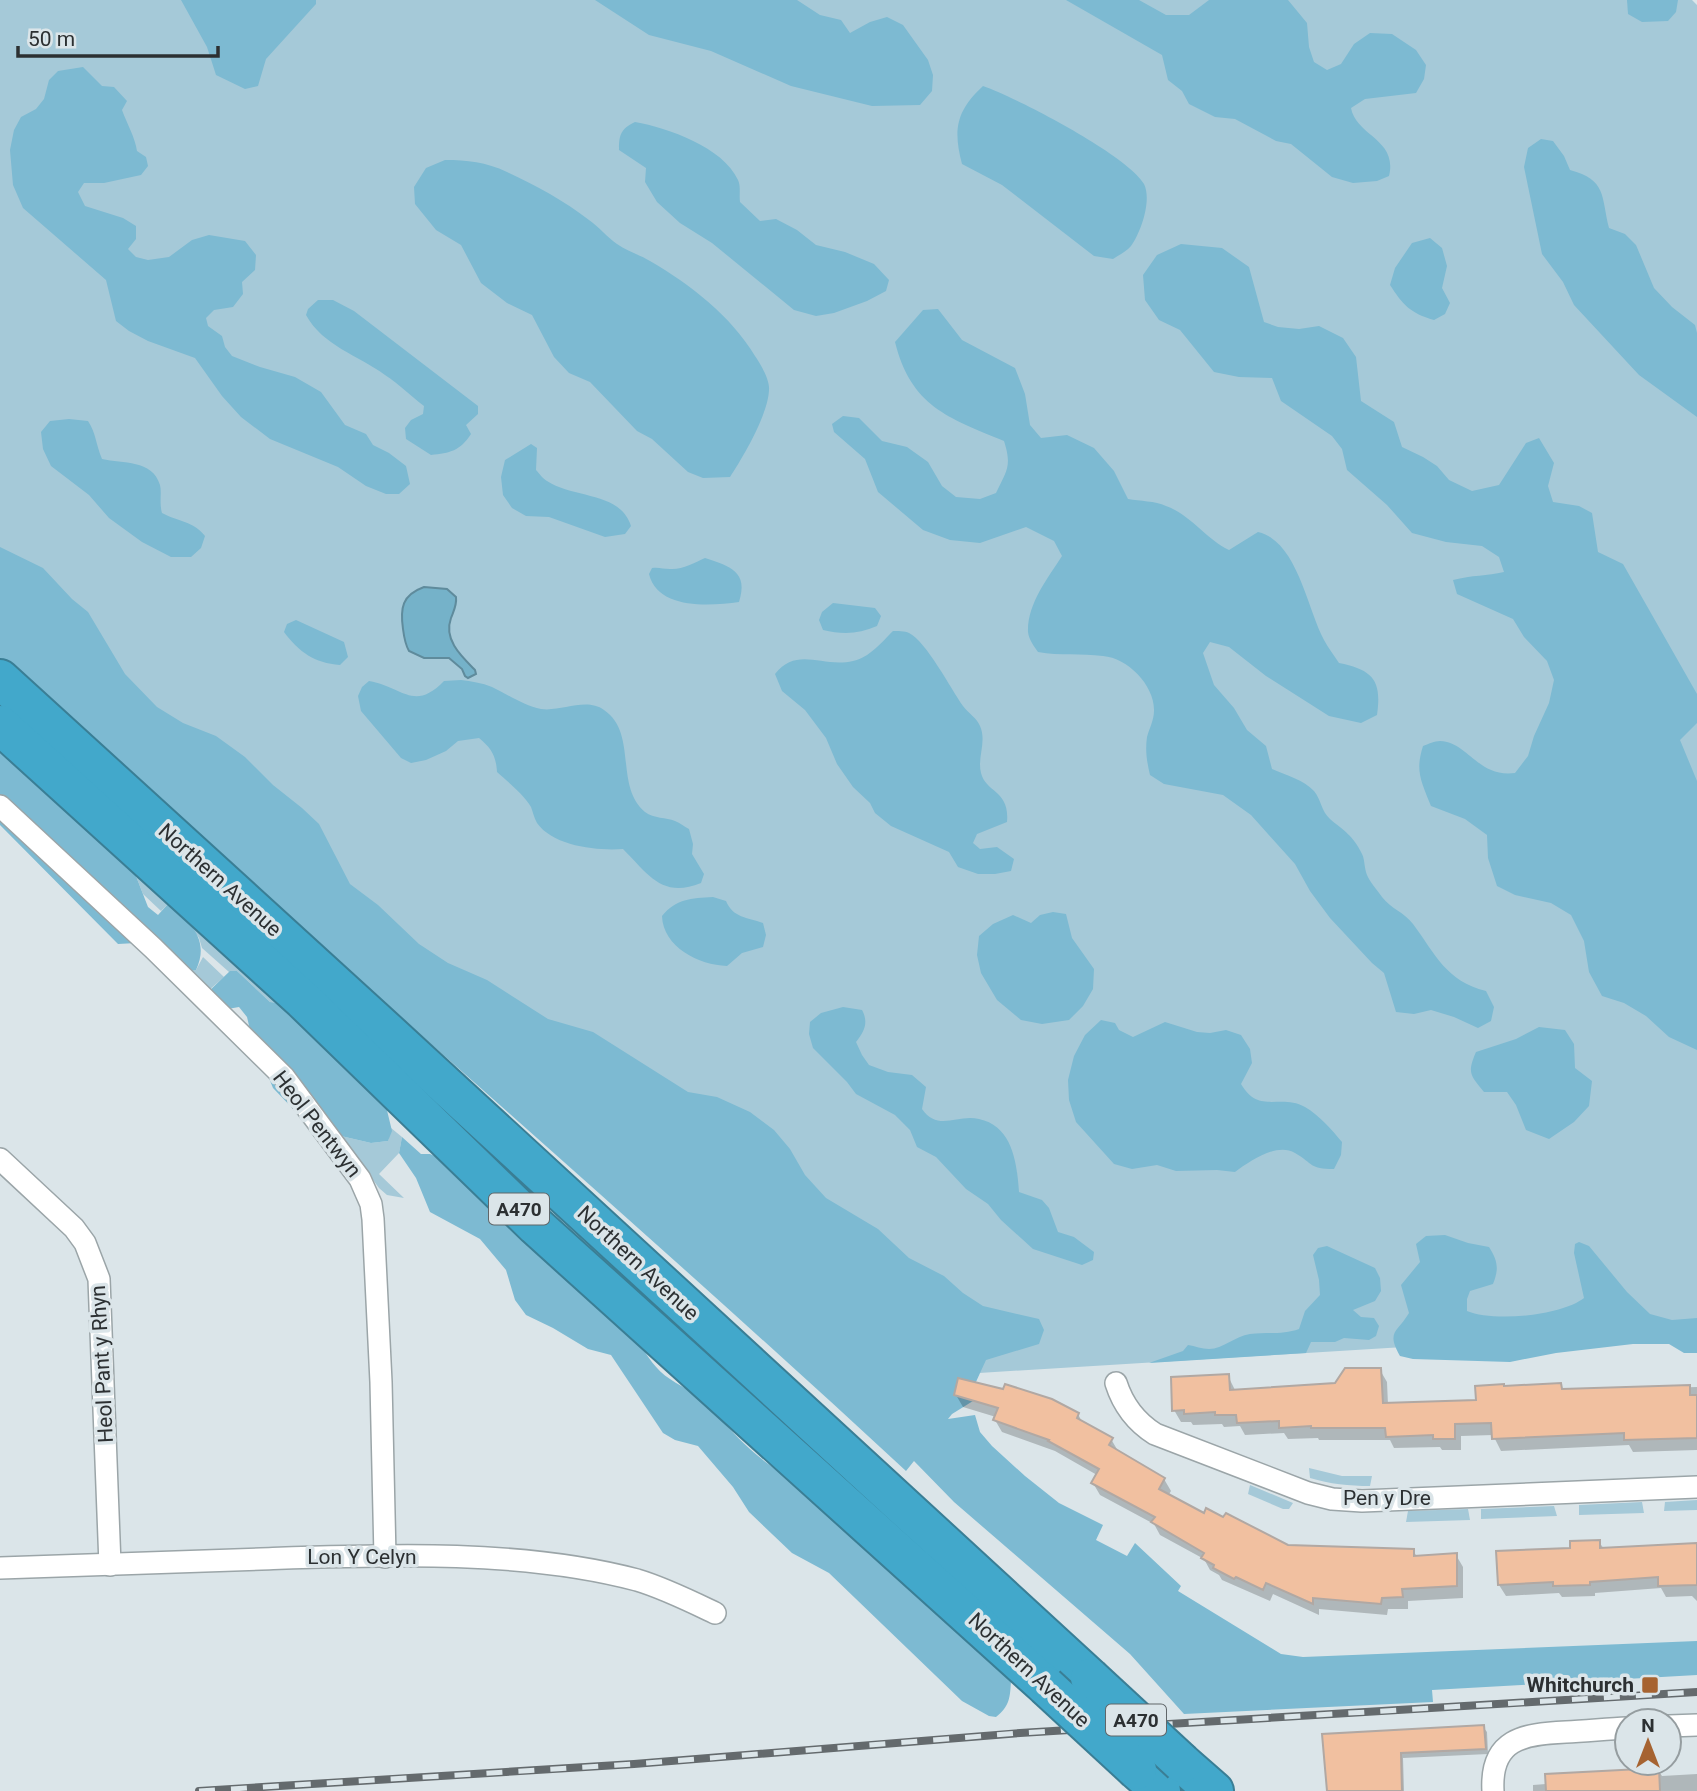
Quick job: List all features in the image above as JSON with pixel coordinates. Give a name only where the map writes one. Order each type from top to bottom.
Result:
[{"type":"highway","name":"Northern Avenue","points":[[0,679],[404,1046],[1090,1678],[1160,1774]]},
{"type":"highway","name":"Northern Avenue","points":[[0,724],[303,1000],[536,1226],[1046,1685],[1160,1774],[1214,1791]]},
{"type":"street","name":"Heol Pentwyn","points":[[0,806],[153,948],[284,1077],[367,1192],[373,1219],[381,1382],[385,1557]]},
{"type":"street","name":"Heol Pant y Rhyn","points":[[0,1159],[74,1228],[85,1243],[99,1279],[110,1564]]},
{"type":"street","name":"Pen y Dre","points":[[1116,1383],[1131,1413],[1140,1424],[1155,1434],[1308,1493],[1332,1499],[1374,1501],[1697,1487]]},
{"type":"street","name":"Lon Y Celyn","points":[[0,1568],[385,1557],[520,1562],[605,1573],[640,1581],[715,1613]]},
{"type":"street","points":[[1493,1791],[1494,1769],[1499,1755],[1508,1744],[1521,1737],[1536,1733],[1613,1729]]},
{"type":"shaded area","points":[[0,0],[1692,0],[1697,5],[1697,1329],[979,1373],[975,1384],[841,1393],[0,610]]},
{"type":"shaded area","points":[[181,0],[316,0],[316,4],[266,59],[258,86],[245,89],[216,75],[207,47]]},
{"type":"shaded area","points":[[595,0],[797,0],[820,15],[841,20],[850,33],[870,22],[887,17],[903,25],[928,60],[933,75],[932,91],[920,105],[872,106],[791,86],[711,51],[649,35]]},
{"type":"shaded area","points":[[1066,0],[1139,0],[1166,15],[1189,15],[1209,0],[1288,0],[1307,23],[1309,47],[1314,62],[1327,70],[1341,64],[1354,44],[1370,33],[1392,34],[1416,50],[1426,65],[1424,79],[1416,93],[1365,99],[1351,108],[1360,125],[1388,154],[1389,176],[1377,181],[1353,183],[1332,177],[1291,144],[1276,141],[1235,119],[1215,117],[1189,104],[1182,91],[1168,80],[1162,55]]},
{"type":"shaded area","points":[[1627,0],[1678,0],[1676,12],[1668,21],[1642,22],[1628,14]]},
{"type":"shaded area","points":[[83,67],[102,86],[114,87],[127,101],[122,110],[137,151],[146,157],[148,166],[141,175],[104,183],[84,183],[78,192],[85,206],[123,218],[136,226],[136,239],[128,249],[136,257],[148,260],[169,257],[192,240],[209,235],[245,241],[256,255],[255,270],[242,282],[243,294],[233,307],[214,310],[206,318],[208,326],[222,336],[225,347],[232,356],[295,377],[321,392],[345,425],[366,434],[373,445],[406,466],[410,484],[399,494],[386,494],[366,486],[338,467],[270,439],[241,417],[195,358],[148,341],[116,321],[106,280],[23,208],[13,185],[10,150],[14,130],[21,117],[36,109],[44,99],[49,80],[58,71]]},
{"type":"shaded area","points":[[983,86],[1020,102],[1095,143],[1134,172],[1144,184],[1147,198],[1142,224],[1129,248],[1113,259],[1094,256],[1002,185],[962,164],[958,141],[959,122],[967,104]]},
{"type":"shaded area","points":[[635,122],[678,134],[708,149],[731,168],[739,182],[740,202],[760,221],[776,219],[797,230],[816,245],[845,252],[874,264],[889,280],[886,291],[834,313],[816,316],[794,310],[712,243],[680,223],[657,202],[645,182],[646,168],[619,150],[622,133]]},
{"type":"shaded area","points":[[1541,139],[1553,141],[1570,170],[1582,174],[1596,184],[1603,198],[1609,228],[1625,234],[1636,245],[1654,288],[1695,325],[1697,417],[1639,375],[1574,305],[1563,282],[1542,254],[1524,167],[1528,148]]},
{"type":"shaded area","points":[[445,160],[492,166],[550,194],[580,213],[617,244],[680,280],[709,302],[734,328],[762,368],[769,390],[760,423],[730,477],[703,478],[688,472],[652,439],[637,431],[590,382],[569,373],[554,357],[532,315],[507,303],[481,283],[461,245],[436,230],[415,204],[414,187],[426,168]]},
{"type":"shaded area","points":[[1430,238],[1442,248],[1447,266],[1442,288],[1450,303],[1445,314],[1434,320],[1408,307],[1390,285],[1395,268],[1412,243]]},
{"type":"shaded area","points":[[1181,244],[1222,248],[1249,267],[1264,322],[1278,327],[1299,329],[1319,326],[1343,338],[1356,357],[1361,401],[1394,422],[1402,447],[1437,466],[1449,480],[1472,491],[1499,485],[1526,443],[1539,438],[1554,463],[1548,486],[1553,502],[1579,506],[1592,513],[1598,552],[1623,564],[1697,694],[1697,723],[1680,740],[1697,781],[1697,1050],[1669,1037],[1646,1016],[1624,1003],[1602,996],[1589,972],[1584,941],[1571,915],[1551,903],[1515,895],[1497,886],[1488,858],[1487,835],[1465,819],[1431,806],[1427,797],[1419,769],[1423,746],[1438,741],[1450,743],[1492,770],[1515,773],[1528,756],[1549,703],[1554,680],[1547,661],[1524,637],[1513,619],[1457,594],[1453,580],[1504,572],[1499,557],[1482,546],[1446,542],[1412,533],[1387,505],[1347,470],[1342,449],[1332,436],[1281,401],[1272,378],[1239,377],[1214,372],[1180,330],[1159,320],[1145,300],[1143,275],[1157,255]]},
{"type":"shaded area","points":[[318,300],[333,300],[354,311],[478,406],[478,414],[466,425],[471,434],[459,448],[431,455],[406,439],[405,428],[411,420],[423,414],[424,406],[375,368],[331,342],[313,326],[306,315],[308,309]]},
{"type":"shaded area","points":[[938,309],[962,340],[1015,368],[1025,394],[1030,425],[1041,438],[1067,435],[1094,448],[1114,471],[1128,499],[1157,503],[1175,510],[1229,550],[1258,532],[1271,538],[1282,548],[1299,577],[1324,640],[1339,663],[1360,669],[1373,678],[1378,693],[1377,715],[1361,723],[1329,716],[1266,676],[1229,647],[1210,642],[1203,653],[1214,685],[1234,708],[1247,730],[1266,746],[1272,769],[1310,787],[1327,816],[1355,842],[1363,856],[1368,878],[1386,901],[1409,920],[1451,974],[1472,987],[1486,991],[1494,1007],[1491,1021],[1478,1028],[1431,1010],[1414,1014],[1396,1012],[1384,973],[1330,918],[1295,864],[1251,815],[1223,795],[1164,784],[1150,775],[1146,747],[1154,714],[1153,702],[1145,683],[1138,675],[1122,662],[1112,658],[1038,652],[1028,632],[1029,622],[1039,592],[1062,556],[1054,541],[1026,527],[980,543],[950,540],[923,530],[878,492],[865,459],[834,432],[832,424],[843,416],[859,418],[882,441],[907,447],[928,462],[942,486],[956,497],[980,499],[996,493],[1005,473],[1008,456],[1004,441],[966,425],[934,407],[911,381],[902,364],[895,342],[923,310]]},
{"type":"shaded area","points":[[50,421],[88,421],[102,459],[136,464],[151,471],[160,485],[162,513],[200,531],[205,536],[201,548],[191,557],[171,557],[142,542],[109,518],[89,495],[51,466],[43,449],[41,432]]},
{"type":"shaded area","points":[[531,444],[537,448],[536,470],[544,479],[558,487],[607,501],[617,507],[631,526],[625,534],[605,537],[549,517],[526,516],[512,508],[503,495],[501,477],[505,460]]},
{"type":"shaded area","points":[[0,547],[43,568],[88,612],[125,674],[157,707],[183,723],[216,736],[245,757],[319,824],[350,884],[378,905],[419,944],[448,963],[487,980],[548,1019],[593,1032],[688,1092],[717,1097],[750,1112],[774,1130],[790,1149],[805,1175],[826,1198],[878,1229],[909,1258],[944,1276],[983,1306],[1039,1319],[1044,1330],[1039,1344],[986,1360],[975,1384],[973,1401],[948,1419],[975,1415],[980,1432],[1025,1476],[1059,1503],[1103,1525],[1096,1540],[1127,1556],[1135,1543],[1181,1586],[1178,1591],[1281,1654],[1303,1657],[1697,1641],[1697,1675],[1432,1690],[1433,1702],[1184,1714],[1130,1654],[954,1502],[914,1461],[906,1471],[775,1351],[0,661]]},
{"type":"shaded area","points":[[705,558],[722,564],[739,577],[739,602],[700,604],[674,600],[654,586],[649,574],[652,568],[679,568]]},
{"type":"shaded area","points":[[424,587],[447,589],[456,597],[449,626],[450,634],[455,647],[476,674],[468,678],[449,658],[424,658],[409,651],[402,621],[404,603],[411,594]]},
{"type":"shaded area","points":[[833,603],[875,608],[881,616],[877,626],[864,631],[837,633],[823,630],[819,620],[822,612]]},
{"type":"shaded area","points":[[296,620],[344,642],[348,657],[340,665],[331,664],[301,651],[284,632],[287,624]]},
{"type":"shaded area","points":[[893,631],[909,633],[923,645],[963,706],[979,723],[983,738],[981,773],[1005,804],[1007,822],[977,834],[973,843],[980,849],[997,847],[1014,859],[1011,871],[978,874],[958,867],[949,852],[891,826],[875,813],[870,803],[853,787],[837,764],[826,738],[805,710],[782,691],[775,674],[792,661],[853,661],[875,649]]},
{"type":"shaded area","points":[[369,681],[416,696],[434,690],[444,681],[477,682],[541,709],[589,705],[604,710],[614,720],[620,732],[630,788],[636,801],[645,812],[675,821],[689,829],[693,844],[692,854],[704,874],[701,883],[676,888],[666,886],[648,875],[623,849],[589,848],[564,842],[544,831],[524,797],[497,772],[492,752],[479,738],[458,741],[446,751],[411,763],[401,758],[361,711],[358,696]]},
{"type":"shaded area","points":[[0,739],[25,759],[29,778],[38,773],[134,871],[148,907],[158,915],[168,904],[191,925],[201,950],[196,970],[185,972],[136,943],[118,944],[0,825]]},
{"type":"shaded area","points":[[134,871],[168,904],[161,911],[143,894]]},
{"type":"shaded area","points":[[713,897],[726,901],[737,914],[763,923],[766,935],[763,947],[742,953],[727,966],[694,958],[676,945],[664,927],[662,916],[684,900]]},
{"type":"shaded area","points":[[1053,912],[1066,914],[1072,938],[1094,969],[1093,989],[1083,1006],[1069,1020],[1042,1024],[1021,1020],[997,1000],[981,973],[977,955],[979,936],[993,924],[1013,915],[1031,923],[1040,915]]},
{"type":"shaded area","points":[[187,920],[277,1003],[270,1002],[237,971],[229,972],[202,948]]},
{"type":"shaded area","points":[[203,957],[224,977],[209,990],[188,971],[196,970]]},
{"type":"shaded area","points":[[230,971],[237,971],[270,1002],[286,1004],[385,1102],[392,1131],[388,1141],[371,1143],[309,1124],[273,1088],[247,1017],[239,1007],[222,1010],[206,994]]},
{"type":"shaded area","points":[[843,1007],[862,1010],[865,1027],[856,1042],[869,1065],[888,1072],[912,1075],[926,1087],[922,1109],[928,1116],[941,1121],[979,1119],[999,1129],[1011,1148],[1019,1192],[1042,1200],[1049,1208],[1058,1232],[1074,1237],[1094,1252],[1093,1260],[1082,1265],[1033,1249],[1001,1220],[988,1204],[966,1189],[936,1157],[917,1147],[910,1130],[895,1115],[856,1094],[813,1048],[809,1034],[810,1022],[821,1013]]},
{"type":"shaded area","points":[[1101,1020],[1115,1023],[1119,1030],[1133,1037],[1165,1022],[1197,1032],[1226,1030],[1241,1035],[1250,1049],[1252,1063],[1241,1084],[1255,1099],[1296,1103],[1320,1118],[1342,1142],[1341,1155],[1334,1169],[1316,1167],[1288,1150],[1264,1154],[1235,1172],[1176,1171],[1157,1165],[1132,1169],[1114,1164],[1076,1122],[1069,1100],[1068,1080],[1074,1056],[1085,1035]]},
{"type":"shaded area","points":[[1539,1027],[1565,1030],[1574,1044],[1575,1068],[1592,1081],[1589,1106],[1574,1122],[1549,1139],[1526,1130],[1516,1105],[1507,1092],[1484,1092],[1471,1074],[1476,1052],[1516,1039]]},
{"type":"shaded area","points":[[391,1128],[402,1137],[399,1153],[379,1174],[404,1198],[387,1195],[379,1188],[341,1136],[371,1143],[388,1141]]},
{"type":"shaded area","points":[[402,1137],[421,1154],[430,1154],[446,1161],[639,1342],[660,1371],[715,1408],[727,1426],[748,1447],[789,1476],[929,1608],[982,1644],[1011,1681],[1008,1701],[1001,1713],[996,1717],[989,1716],[962,1701],[829,1573],[792,1553],[749,1512],[733,1487],[698,1446],[675,1440],[663,1433],[611,1355],[588,1349],[526,1315],[515,1300],[506,1270],[480,1239],[430,1212],[416,1178],[399,1153]]},
{"type":"shaded area","points":[[1445,1235],[1489,1247],[1496,1261],[1493,1284],[1470,1291],[1467,1311],[1493,1316],[1527,1315],[1560,1309],[1584,1298],[1574,1253],[1575,1244],[1579,1242],[1589,1246],[1627,1292],[1650,1314],[1672,1320],[1697,1318],[1697,1353],[1684,1353],[1669,1344],[1633,1344],[1556,1353],[1510,1362],[1413,1359],[1400,1356],[1394,1337],[1409,1313],[1401,1285],[1420,1262],[1416,1244],[1426,1236]]},
{"type":"shaded area","points":[[1327,1246],[1375,1268],[1380,1278],[1381,1291],[1375,1301],[1353,1310],[1361,1317],[1374,1318],[1379,1326],[1376,1336],[1369,1340],[1344,1338],[1335,1342],[1311,1342],[1306,1353],[1149,1363],[1183,1351],[1188,1345],[1214,1348],[1245,1335],[1299,1329],[1305,1311],[1320,1295],[1313,1255],[1318,1248]]},
{"type":"shaded area","points":[[1309,1468],[1342,1476],[1372,1476],[1370,1486],[1310,1478]]},
{"type":"shaded area","points":[[1250,1485],[1293,1503],[1289,1509],[1283,1509],[1248,1494]]},
{"type":"shaded area","points":[[1697,1500],[1697,1510],[1664,1511],[1665,1502]]},
{"type":"shaded area","points":[[1642,1502],[1644,1513],[1579,1515],[1579,1505]]},
{"type":"shaded area","points":[[1554,1506],[1557,1516],[1481,1519],[1481,1509]]},
{"type":"shaded area","points":[[1468,1509],[1470,1520],[1406,1522],[1408,1511]]},
{"type":"building","points":[[1345,1368],[1381,1368],[1383,1403],[1476,1400],[1475,1386],[1504,1384],[1561,1383],[1562,1389],[1690,1385],[1690,1395],[1697,1395],[1697,1438],[1624,1440],[1624,1433],[1492,1439],[1491,1423],[1455,1424],[1455,1439],[1433,1439],[1433,1435],[1386,1437],[1385,1428],[1279,1428],[1279,1421],[1237,1423],[1236,1415],[1215,1415],[1215,1412],[1184,1414],[1184,1410],[1172,1411],[1171,1377],[1229,1374],[1230,1390],[1335,1383]]},
{"type":"building","points":[[958,1378],[1003,1389],[1005,1384],[1052,1399],[1079,1413],[1077,1418],[1113,1438],[1109,1445],[1165,1478],[1159,1489],[1204,1513],[1206,1508],[1223,1517],[1226,1513],[1288,1545],[1414,1549],[1414,1556],[1457,1553],[1457,1586],[1402,1589],[1403,1597],[1382,1598],[1381,1604],[1313,1598],[1313,1604],[1266,1583],[1263,1590],[1236,1577],[1234,1579],[1201,1558],[1204,1553],[1151,1522],[1155,1517],[1091,1483],[1099,1469],[1049,1440],[993,1420],[998,1408],[954,1395]]},
{"type":"building","points":[[1600,1540],[1600,1548],[1697,1543],[1697,1585],[1658,1586],[1658,1577],[1590,1582],[1590,1585],[1553,1586],[1553,1582],[1498,1585],[1496,1551],[1570,1548],[1570,1541]]},
{"type":"building","points":[[1484,1725],[1486,1749],[1401,1753],[1402,1791],[1327,1791],[1322,1734]]},
{"type":"building","points":[[1613,1770],[1613,1777],[1659,1777],[1660,1791],[1546,1791],[1545,1774]]},
{"type":"railway","points":[[199,1791],[634,1764],[1020,1733],[1697,1692]]},
{"type":"place","name":"Whitchurch","points":[[1650,1685]]}]
